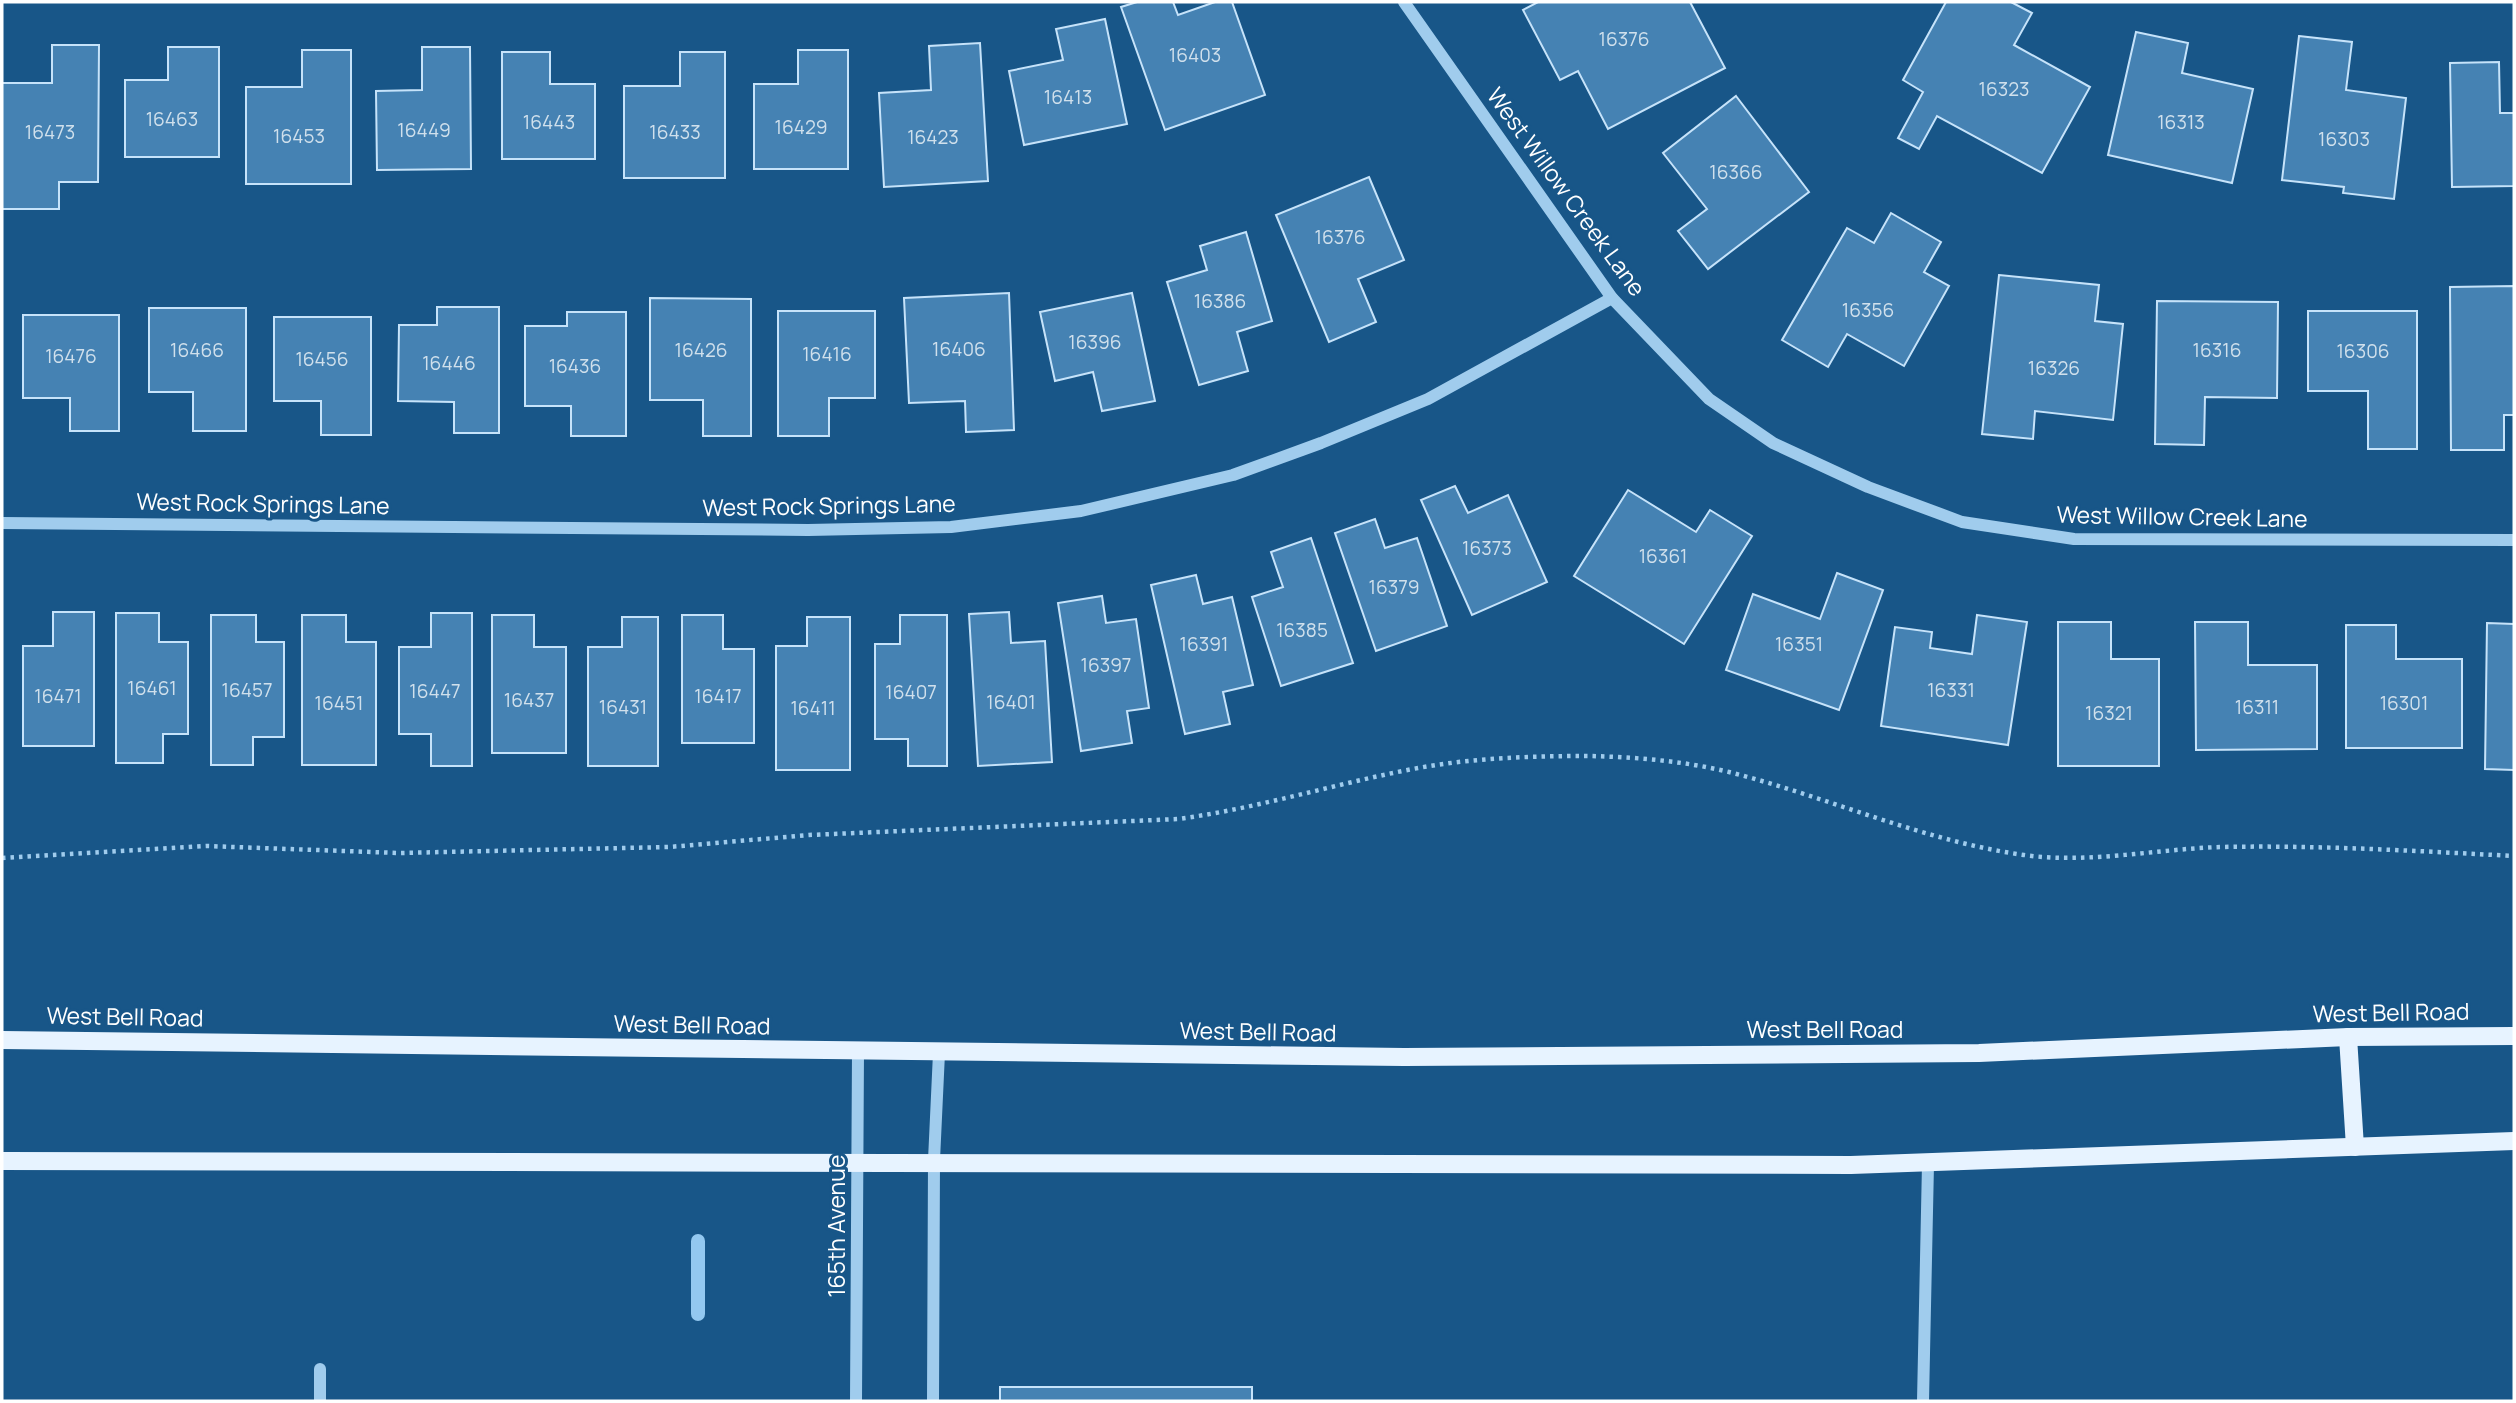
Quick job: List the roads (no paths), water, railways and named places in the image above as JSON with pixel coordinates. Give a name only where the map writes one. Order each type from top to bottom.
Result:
[{"type":"main road","name":"West Bell Road","points":[[2,1040],[1404,1058],[1979,1053],[2348,1037],[2514,1036]]},
{"type":"main road","points":[[2348,1037],[2356,1147]]},
{"type":"main road","points":[[2,1161],[934,1160],[1928,1164],[2514,1141]]},
{"type":"street","name":"West Willow Creek Lane","points":[[1404,2],[1612,298],[1709,399],[1773,443],[1868,487],[1962,522],[2074,539],[2514,540]]},
{"type":"street","name":"West Rock Springs Lane","points":[[2,523],[808,530],[951,527],[1081,511],[1233,475],[1321,443],[1428,399],[1612,298]]},
{"type":"street","name":"165th Avenue","points":[[856,1401],[858,1051]]},
{"type":"street","points":[[933,1401],[934,1160],[939,1053]]},
{"type":"street","points":[[1923,1401],[1928,1164]]},
{"type":"street","points":[[320,1369],[320,1401]]},
{"type":"waterway","points":[[698,1241],[698,1314]]}]
